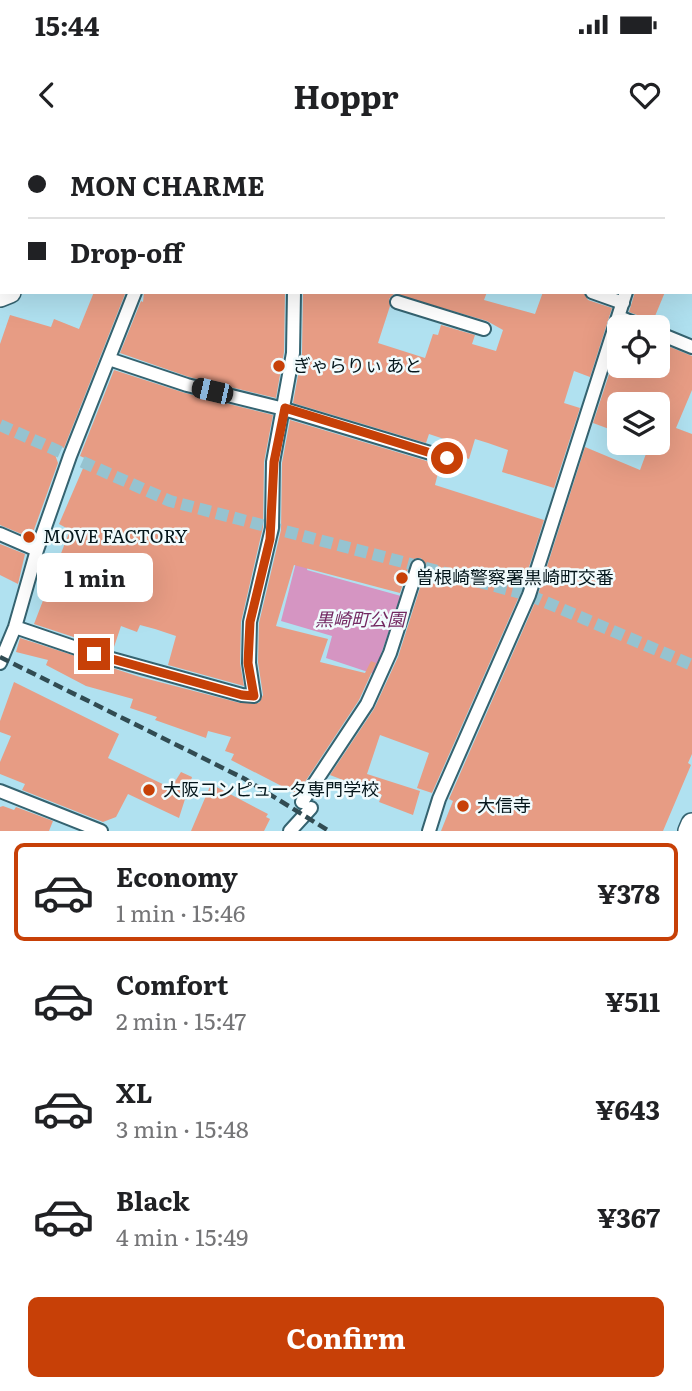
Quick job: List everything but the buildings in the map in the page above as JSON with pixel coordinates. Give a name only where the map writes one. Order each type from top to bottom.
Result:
[{"type":"main road","points":[[689,831],[692,824]]},
{"type":"street","points":[[0,663],[15,627],[37,550],[134,294]]},
{"type":"street","points":[[15,627],[94,654],[254,696],[248,663],[250,622],[270,539],[274,462],[293,353],[294,294]]},
{"type":"street","points":[[603,294],[624,298],[620,315]]},
{"type":"street","points":[[397,302],[484,329]]},
{"type":"street","points":[[670,338],[692,346]]},
{"type":"street","points":[[429,831],[439,799],[530,595],[607,354]]},
{"type":"street","points":[[108,359],[187,385],[285,408],[447,458]]},
{"type":"street","points":[[0,534],[37,550]]},
{"type":"street","points":[[290,831],[367,704],[390,653],[418,566]]},
{"type":"street","points":[[0,791],[101,831]]},
{"type":"green space","name":"黒崎町公園","points":[[301,543],[313,546],[307,570],[401,596],[374,674],[326,658],[332,636],[281,621]]},
{"type":"tunnel","points":[[0,425],[170,501],[529,595],[692,665]]},
{"type":"railway","points":[[0,657],[245,779],[329,831]]},
{"type":"place","name":"ぎゃらりぃ あと","points":[[279,366]]},
{"type":"place","name":"MOVE FACTORY","points":[[29,537]]},
{"type":"place","name":"曽根崎警察署黒崎町交番","points":[[402,578]]},
{"type":"place","name":"大阪コンピュータ専門学校","points":[[149,790]]},
{"type":"place","name":"大信寺","points":[[463,806]]},
{"type":"route","points":[[94,654],[254,696],[248,663],[250,622],[272,528],[272,477],[285,408],[447,458]]}]
